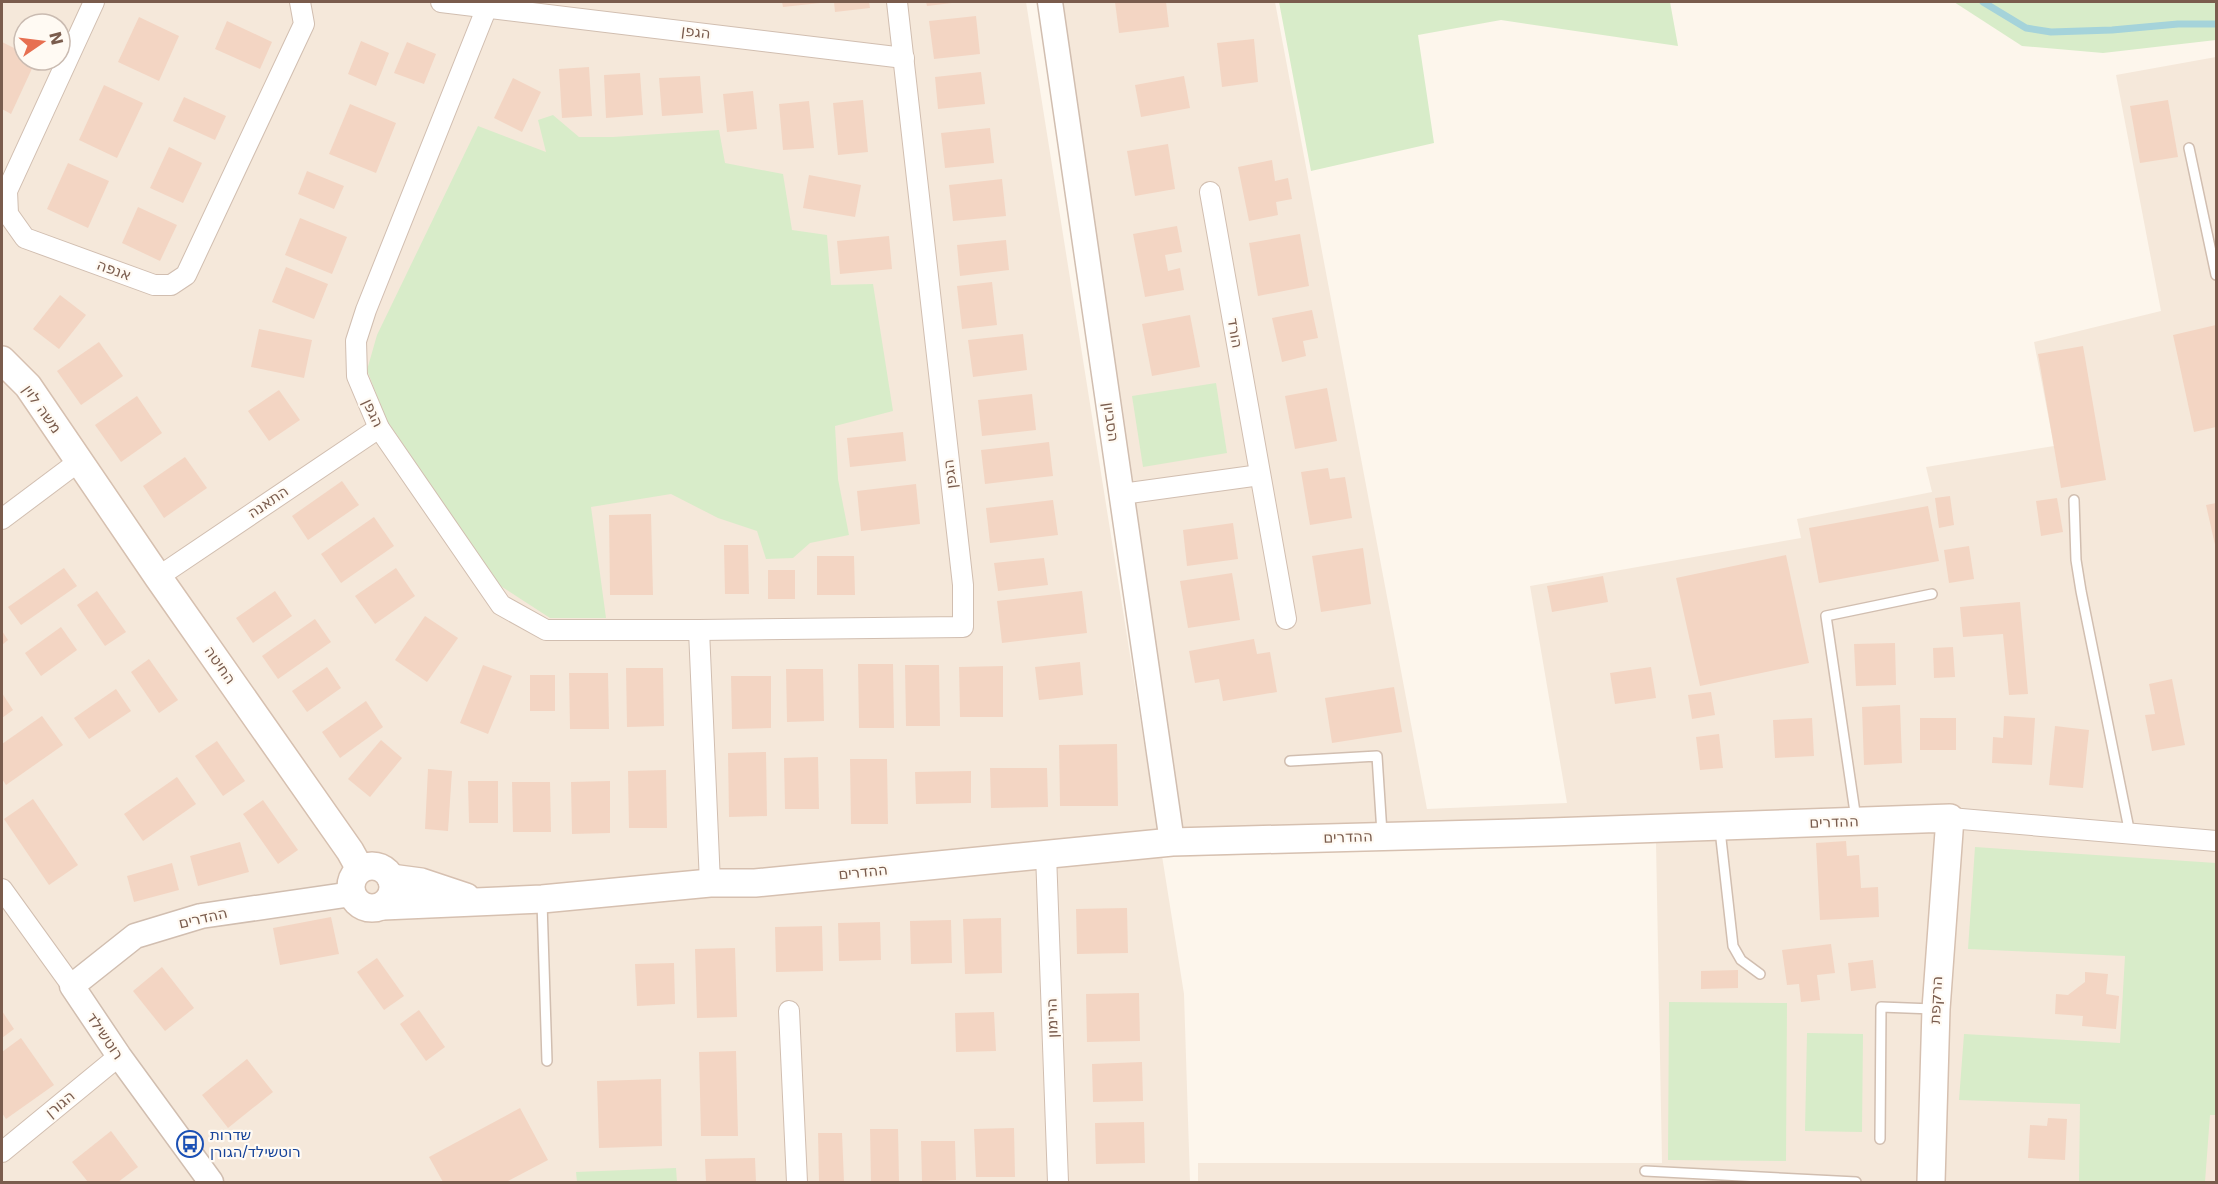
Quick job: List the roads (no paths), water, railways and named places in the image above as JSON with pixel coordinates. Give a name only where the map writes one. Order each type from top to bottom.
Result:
[{"type":"main road","name":"משה לוין","points":[[2,360],[28,386],[78,462]]},
{"type":"main road","name":"החיטה","points":[[78,462],[350,851],[356,881]]},
{"type":"main road","name":"ההדרים","points":[[383,906],[542,899],[710,883],[754,883],[1172,842],[1950,818]]},
{"type":"main road","name":"הרקפת","points":[[1930,1182],[1936,1010],[1950,818]]},
{"type":"main road","points":[[373,866],[387,871],[392,878],[393,894],[383,906],[375,909],[358,904],[356,881],[373,866]]},
{"type":"main road","name":"ההדרים","points":[[392,878],[421,882],[481,902]]},
{"type":"street","name":"אנפה","points":[[94,2],[6,191],[8,214],[25,238],[154,285],[171,285],[186,275],[304,24],[300,2]]},
{"type":"street","name":"הגפן","points":[[441,2],[904,58]]},
{"type":"street","name":"הגפן","points":[[487,7],[366,310],[356,341],[357,376],[379,428],[501,605],[546,630],[963,627],[963,585],[897,2]]},
{"type":"street","name":"הסביון","points":[[1050,2],[1172,842]]},
{"type":"street","name":"הורד","points":[[1210,192],[1286,619]]},
{"type":"street","name":"התאנה","points":[[158,577],[379,428]]},
{"type":"street","points":[[2,519],[78,462]]},
{"type":"street","points":[[1122,494],[1260,475]]},
{"type":"street","points":[[699,630],[710,883]]},
{"type":"street","name":"ההדרים","points":[[1950,818],[2217,841]]},
{"type":"street","name":"הרימון","points":[[1046,854],[1058,1182]]},
{"type":"street","name":"ההדרים","points":[[72,987],[135,936],[201,916],[356,881]]},
{"type":"street","name":"רוטשילד","points":[[2,889],[211,1182]]},
{"type":"street","points":[[789,1011],[797,1182]]},
{"type":"street","name":"הגורן","points":[[2,1152],[119,1056]]},
{"type":"lane","points":[[2190,148],[2217,275]]},
{"type":"lane","points":[[2073,500],[2076,560],[2081,591],[2130,834]]},
{"type":"lane","points":[[1857,821],[1826,616],[1932,594]]},
{"type":"lane","points":[[1290,761],[1377,756],[1382,836]]},
{"type":"lane","points":[[1719,826],[1732,946],[1741,960],[1760,974]]},
{"type":"lane","points":[[542,899],[547,1061]]},
{"type":"lane","points":[[1880,1139],[1881,1007],[1936,1010]]},
{"type":"lane","points":[[1645,1171],[1856,1182]]},
{"type":"waterway","points":[[1983,2],[2026,28],[2051,32],[2112,30],[2178,24],[2216,24]]},
{"type":"place","name":"שדרות רוטשילד/הגורן","points":[[190,1144]]}]
